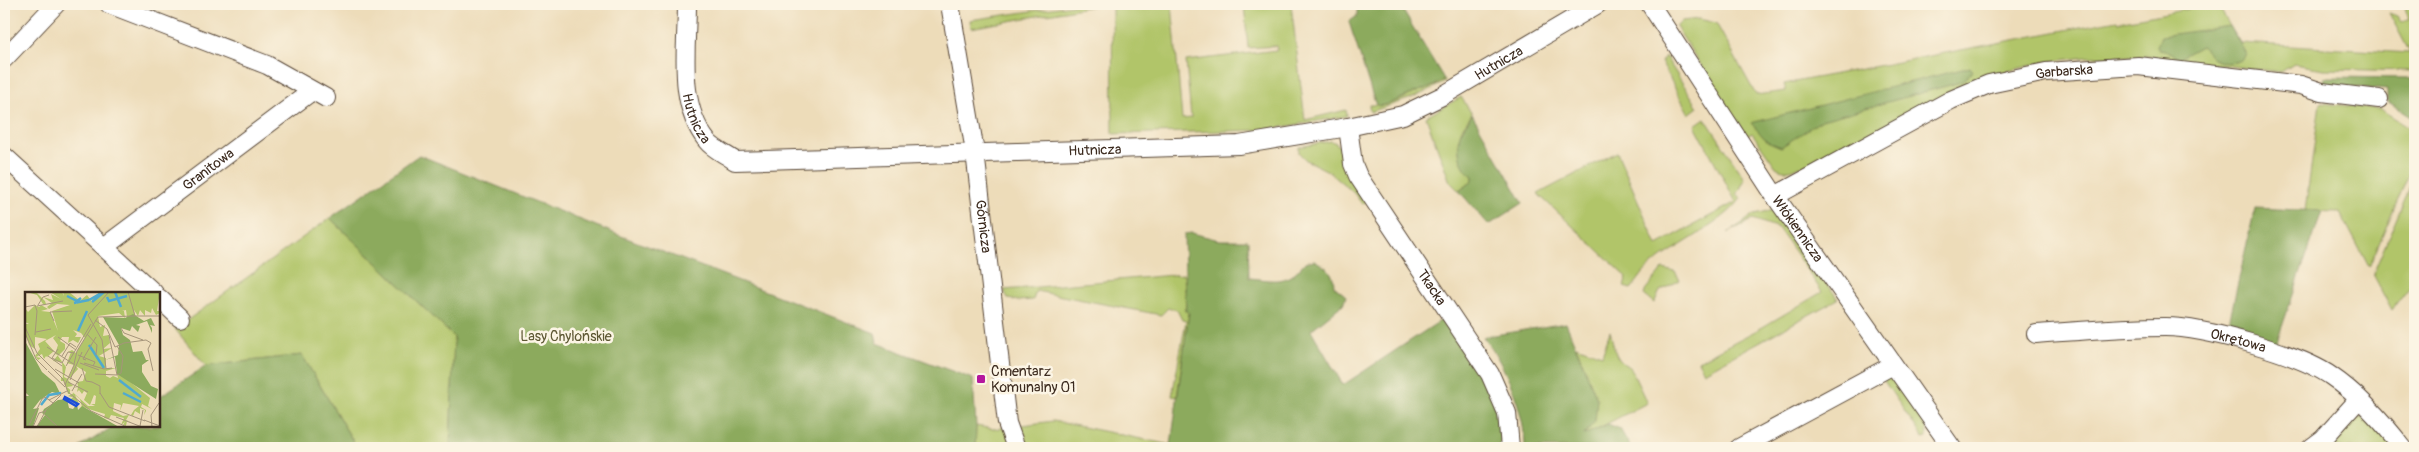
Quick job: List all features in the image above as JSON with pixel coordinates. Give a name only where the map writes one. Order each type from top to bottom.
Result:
[{"type":"street","points":[[4,59],[56,4]]},
{"type":"street","name":"Granitowa","points":[[104,246],[319,94],[267,65],[109,4]]},
{"type":"street","name":"Hutnicza","points":[[687,4],[686,96],[692,118],[708,143],[735,161],[1239,145],[1348,127],[1403,115],[1442,96],[1598,4]]},
{"type":"street","name":"Górnicza","points":[[950,4],[976,152],[1007,423],[1016,448]]},
{"type":"street","name":"Włókiennicza","points":[[1650,4],[1775,196],[1952,448]]},
{"type":"street","name":"Garbarska","points":[[1775,196],[1950,100],[1989,84],[2046,72],[2138,66],[2301,85],[2322,92],[2378,99]]},
{"type":"street","name":"Tkacka","points":[[1348,127],[1353,164],[1358,176],[1490,374],[1507,413],[1510,448]]},
{"type":"street","points":[[4,156],[153,292]]},
{"type":"street","points":[[160,299],[180,318]]},
{"type":"street","name":"Okrętowa","points":[[2036,334],[2167,327],[2226,336],[2284,354],[2330,375],[2359,399],[2389,429],[2403,448]]},
{"type":"street","points":[[1739,448],[1893,365]]},
{"type":"street","points":[[2312,448],[2323,439],[2359,399]]},
{"type":"green space","points":[[1079,4],[1103,4],[971,28],[970,20]]},
{"type":"green space","points":[[1112,4],[1172,4],[1182,119],[1191,118],[1186,61],[1277,50],[1276,46],[1248,48],[1244,4],[1291,4],[1305,120],[1346,110],[1347,116],[1265,130],[1113,134]]},
{"type":"green space","points":[[1357,4],[1399,4],[1444,79],[1438,84],[1394,102],[1378,106],[1375,103],[1349,22],[1357,16]]},
{"type":"green space","points":[[2187,4],[2217,4],[2240,43],[2410,53],[2389,13],[2397,16],[2401,22],[2409,20],[2404,4],[2415,4],[2415,71],[2324,69],[2294,64],[2281,72],[2144,56],[2088,57],[2045,62],[2000,73],[1963,85],[1803,169],[1800,166],[1791,170],[1785,170],[1776,167],[1752,133],[1747,136],[1676,27],[1682,21],[1699,19],[1716,23],[1756,95],[1786,91],[1784,84],[2117,20],[2118,22],[2188,9]]},
{"type":"green space","points":[[2230,26],[2246,54],[2235,62],[2221,62],[2211,56],[2201,46],[2179,58],[2169,52],[2159,50],[2157,46],[2161,36]]},
{"type":"green space","points":[[1665,56],[1698,107],[1689,114],[1661,62]]},
{"type":"green space","points":[[1970,67],[1973,71],[1961,82],[1822,120],[1781,147],[1767,141],[1751,123]]},
{"type":"green space","points":[[2324,77],[2415,78],[2415,119],[2387,101],[2387,90],[2323,84]]},
{"type":"green space","points":[[1444,79],[1445,82],[1415,97],[1370,112],[1369,105],[1385,105],[1437,85]]},
{"type":"green space","points":[[1461,97],[1472,114],[1462,128],[1458,141],[1461,161],[1473,176],[1473,181],[1459,191],[1450,182],[1426,117]]},
{"type":"green space","points":[[2320,103],[2380,109],[2415,131],[2415,160],[2369,267],[2340,212],[2305,211]]},
{"type":"green space","points":[[1472,114],[1523,203],[1489,225],[1459,191],[1473,181],[1473,176],[1462,162],[1459,150],[1459,137]]},
{"type":"green space","points":[[1705,118],[1745,179],[1737,195],[1741,198],[1714,224],[1650,266],[1631,289],[1624,287],[1627,277],[1538,194],[1617,152],[1657,245],[1736,202],[1695,125]]},
{"type":"green space","points":[[1331,141],[1340,148],[1349,176],[1365,202],[1362,204],[1354,193],[1328,171],[1306,160],[1299,153],[1299,147]]},
{"type":"green space","name":"Lasy Chylońskie","points":[[419,155],[616,234],[875,333],[877,343],[973,379],[976,426],[975,448],[450,448],[454,337],[330,218]]},
{"type":"green space","points":[[2415,175],[2415,280],[2392,310],[2373,274]]},
{"type":"green space","points":[[2255,208],[2322,211],[2276,344],[2227,331]]},
{"type":"green space","points":[[1773,210],[1778,214],[1838,299],[1704,372],[1698,361],[1761,328],[1822,292],[1778,228],[1753,219],[1728,233],[1755,214]]},
{"type":"green space","points":[[330,218],[454,337],[450,448],[357,448],[302,355],[206,366],[175,329]]},
{"type":"green space","points":[[1192,233],[1219,240],[1248,240],[1249,278],[1280,280],[1292,275],[1305,262],[1314,260],[1331,273],[1334,286],[1346,296],[1343,304],[1311,330],[1343,385],[1443,319],[1475,364],[1492,395],[1498,412],[1501,448],[1181,448],[1171,445],[1189,312],[1186,311],[1184,234]]},
{"type":"green space","points":[[1663,269],[1675,272],[1680,280],[1660,291],[1654,303],[1644,295],[1646,289]]},
{"type":"green space","points":[[1184,274],[1186,311],[1189,312],[1177,397],[1172,396],[1186,321],[1182,320],[1177,310],[1168,308],[1161,315],[1036,291],[1033,300],[1018,301],[1008,299],[1004,290]]},
{"type":"green space","points":[[1566,323],[1597,399],[1595,421],[1584,435],[1608,424],[1620,429],[1631,448],[1525,448],[1522,419],[1513,389],[1499,361],[1483,337]]},
{"type":"green space","points":[[1610,331],[1618,357],[1630,367],[1647,403],[1583,436],[1597,399],[1576,346],[1602,355]]},
{"type":"green space","points":[[302,355],[357,448],[79,448],[112,427],[160,427],[160,396],[206,366]]},
{"type":"green space","points":[[1887,378],[1892,378],[1926,423],[1927,437],[1923,438],[1884,381]]},
{"type":"green space","points":[[2359,416],[2368,418],[2396,448],[2323,448]]},
{"type":"green space","points":[[1053,421],[1181,448],[975,448],[976,426],[993,429]]},
{"type":"place","name":"Cmentarz Komunalny 01","points":[[981,379]]}]
